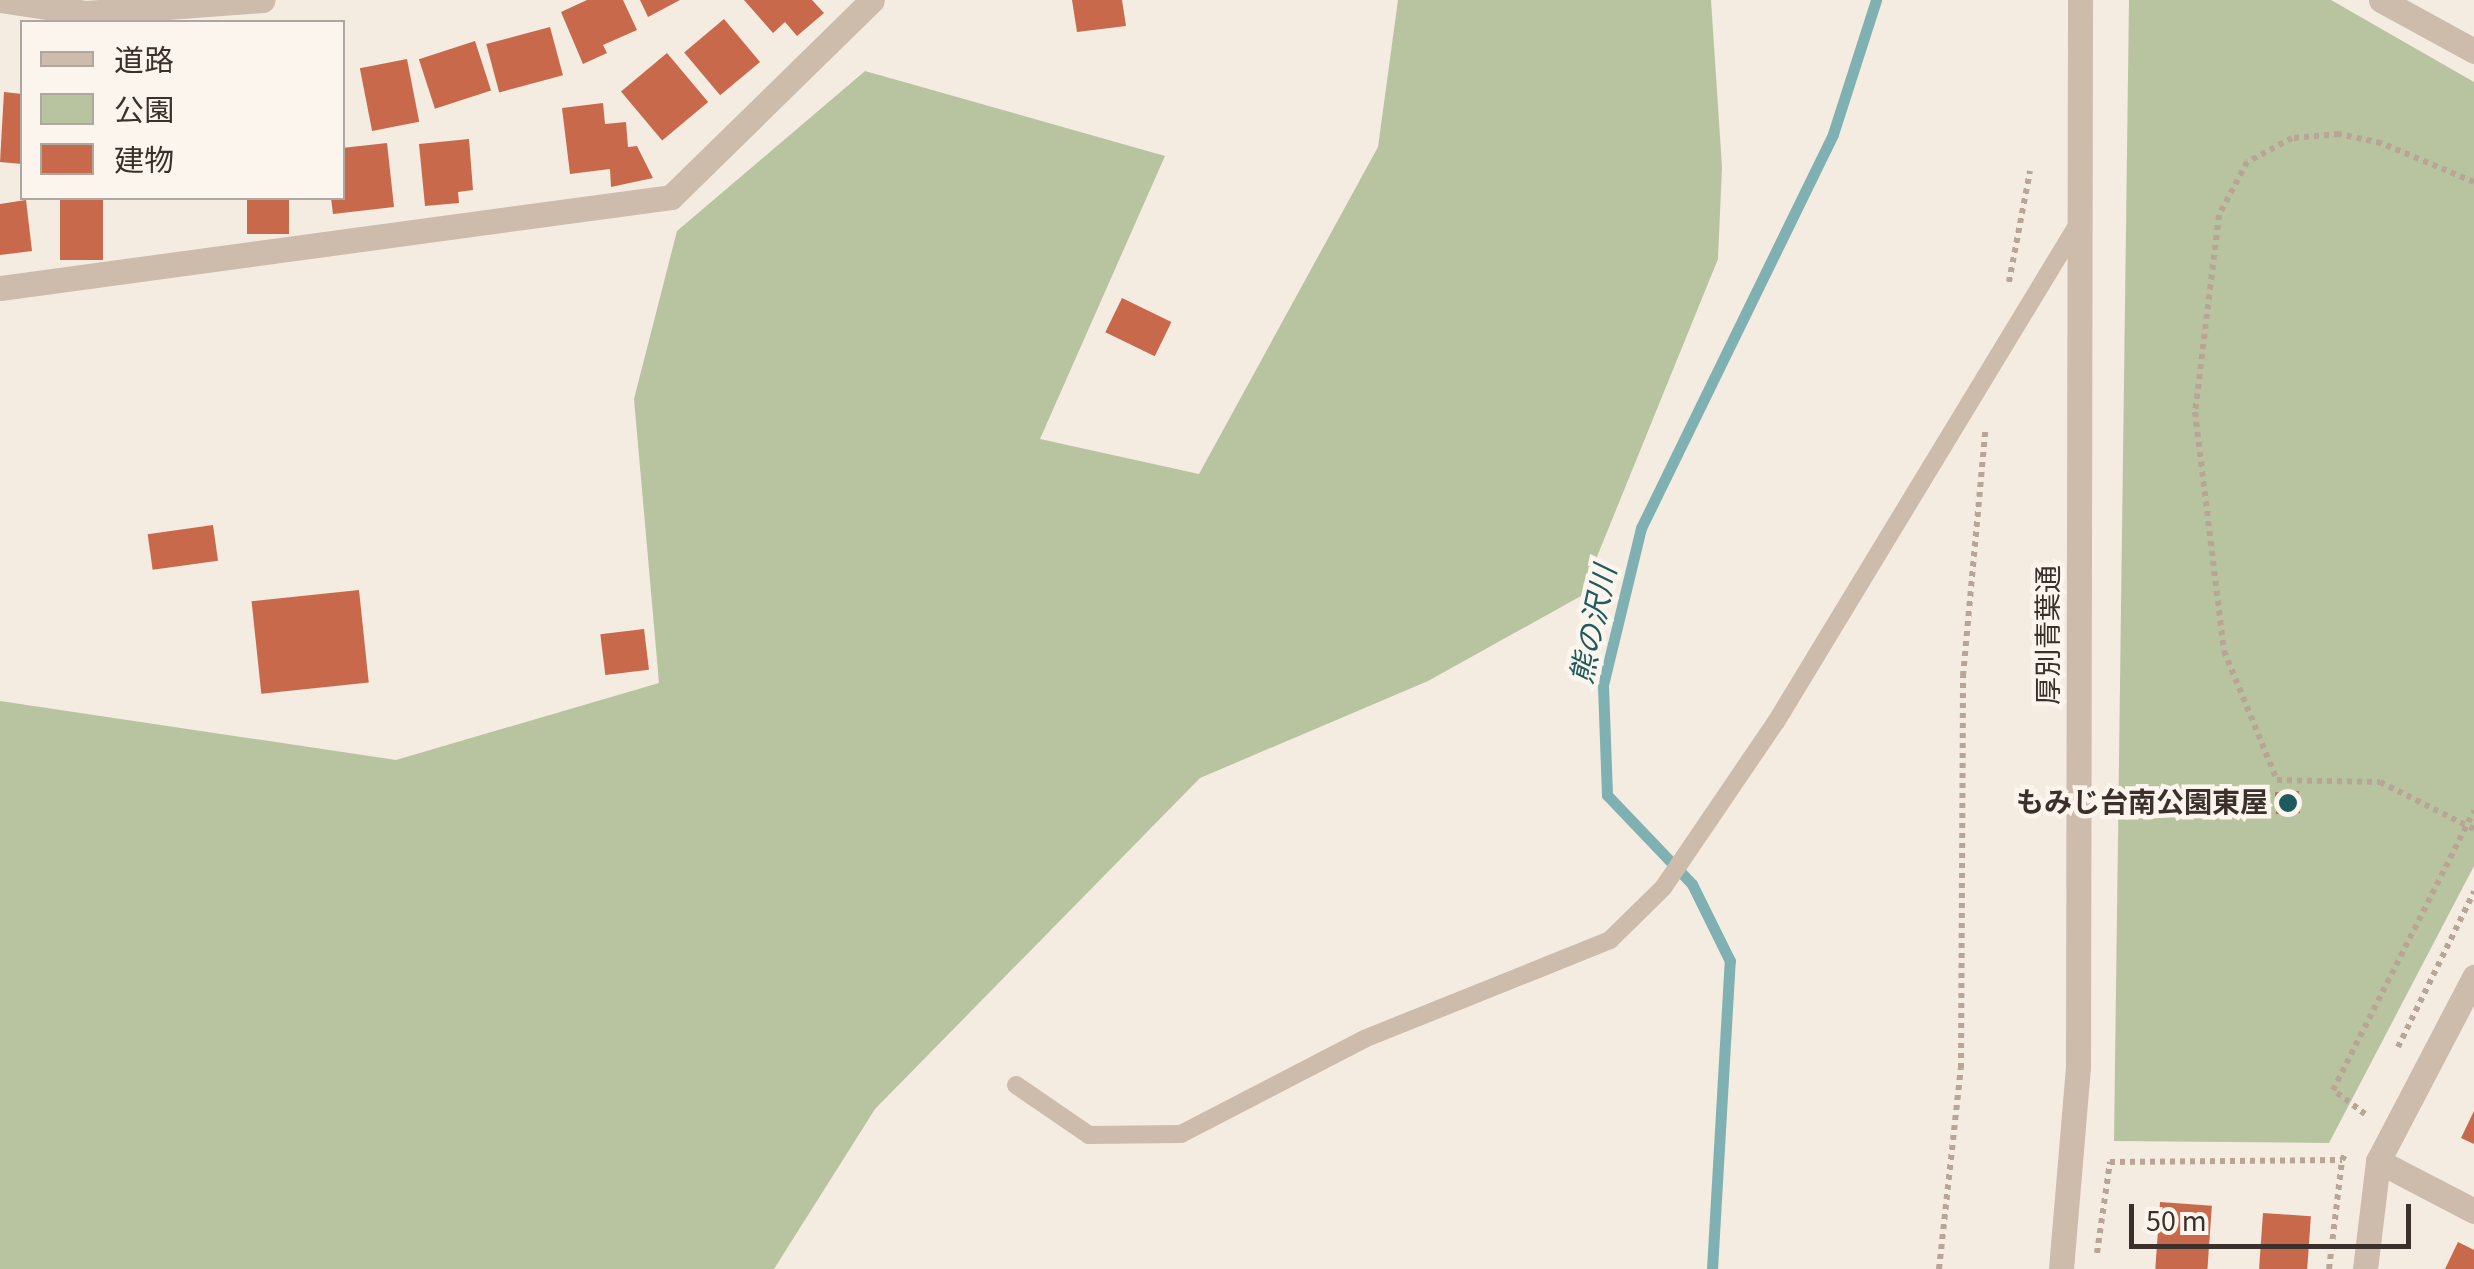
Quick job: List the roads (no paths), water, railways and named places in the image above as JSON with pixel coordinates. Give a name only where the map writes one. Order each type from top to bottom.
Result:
[{"type":"street","points":[[0,0],[86,12],[263,0]]},
{"type":"street","points":[[0,288],[671,197],[872,0]]},
{"type":"street","name":"厚別青葉通","points":[[2061,1269],[2078,1067],[2080,0]]},
{"type":"street","points":[[2381,0],[2474,50]]},
{"type":"street","points":[[2364,1269],[2378,1161],[2474,978]]},
{"type":"street","points":[[2378,1161],[2474,1211]]},
{"type":"lane","points":[[1016,1085],[1089,1134],[1181,1134],[1364,1039],[1610,940],[1664,888],[1776,722],[2079,224]]},
{"type":"waterway","name":"熊の沢川","points":[[1712,1269],[1730,961],[1692,884],[1607,795],[1603,685],[1641,528],[1833,134],[1876,0]]},
{"type":"place","name":"もみじ台南公園東屋","points":[[2288,803]]}]
